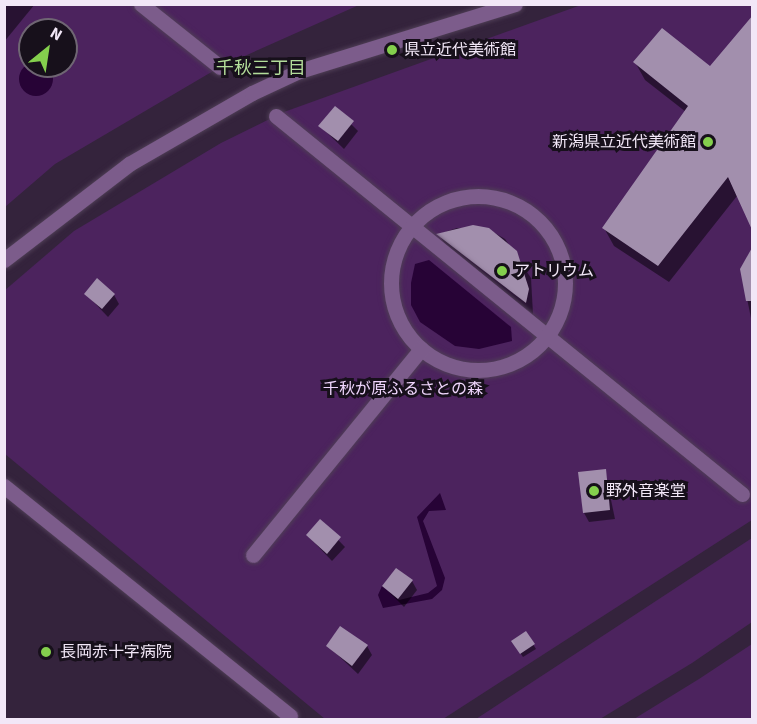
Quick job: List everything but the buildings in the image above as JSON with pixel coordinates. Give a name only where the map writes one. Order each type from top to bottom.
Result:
[{"type":"street","points":[[141,4],[220,67]]},
{"type":"street","points":[[4,260],[129,164],[252,93],[299,71],[515,4]]},
{"type":"street","points":[[276,116],[742,494]]},
{"type":"street","points":[[471,196],[494,197],[534,217],[560,253],[565,275],[564,295],[547,337],[522,357],[478,370],[459,369],[421,349],[404,326],[391,290],[397,251],[410,226],[429,209],[471,196]]},
{"type":"street","points":[[253,555],[421,349]]},
{"type":"street","points":[[4,486],[290,716]]},
{"type":"green space","points":[[5,5],[359,5],[220,67],[55,164],[5,207]]},
{"type":"green space","name":"千秋が原ふるさとの森","points":[[581,5],[752,5],[752,520],[443,719],[325,719],[5,454],[4,291],[74,231],[221,143],[284,112]]},
{"type":"green space","points":[[752,538],[752,622],[692,663],[600,719],[476,719]]},
{"type":"green space","points":[[752,644],[752,719],[634,719],[699,679]]},
{"type":"shaded area","points":[[19,78],[53,78],[48,91],[36,96],[24,91],[19,79]]},
{"type":"shaded area","points":[[429,260],[511,327],[512,341],[479,349],[455,346],[420,322],[411,305],[411,283],[415,264]]},
{"type":"shaded area","points":[[440,493],[446,510],[429,511],[423,521],[445,578],[442,590],[432,599],[383,608],[378,595],[382,586],[399,600],[428,593],[437,586],[417,517]]},
{"type":"place","name":"県立近代美術館","points":[[392,50]]},
{"type":"place","name":"新潟県立近代美術館","points":[[708,142]]},
{"type":"place","name":"アトリウム","points":[[502,271]]},
{"type":"place","name":"野外音楽堂","points":[[594,491]]},
{"type":"place","name":"長岡赤十字病院","points":[[46,652]]},
{"type":"district","name":"千秋三丁目","points":[[261,69]]}]
